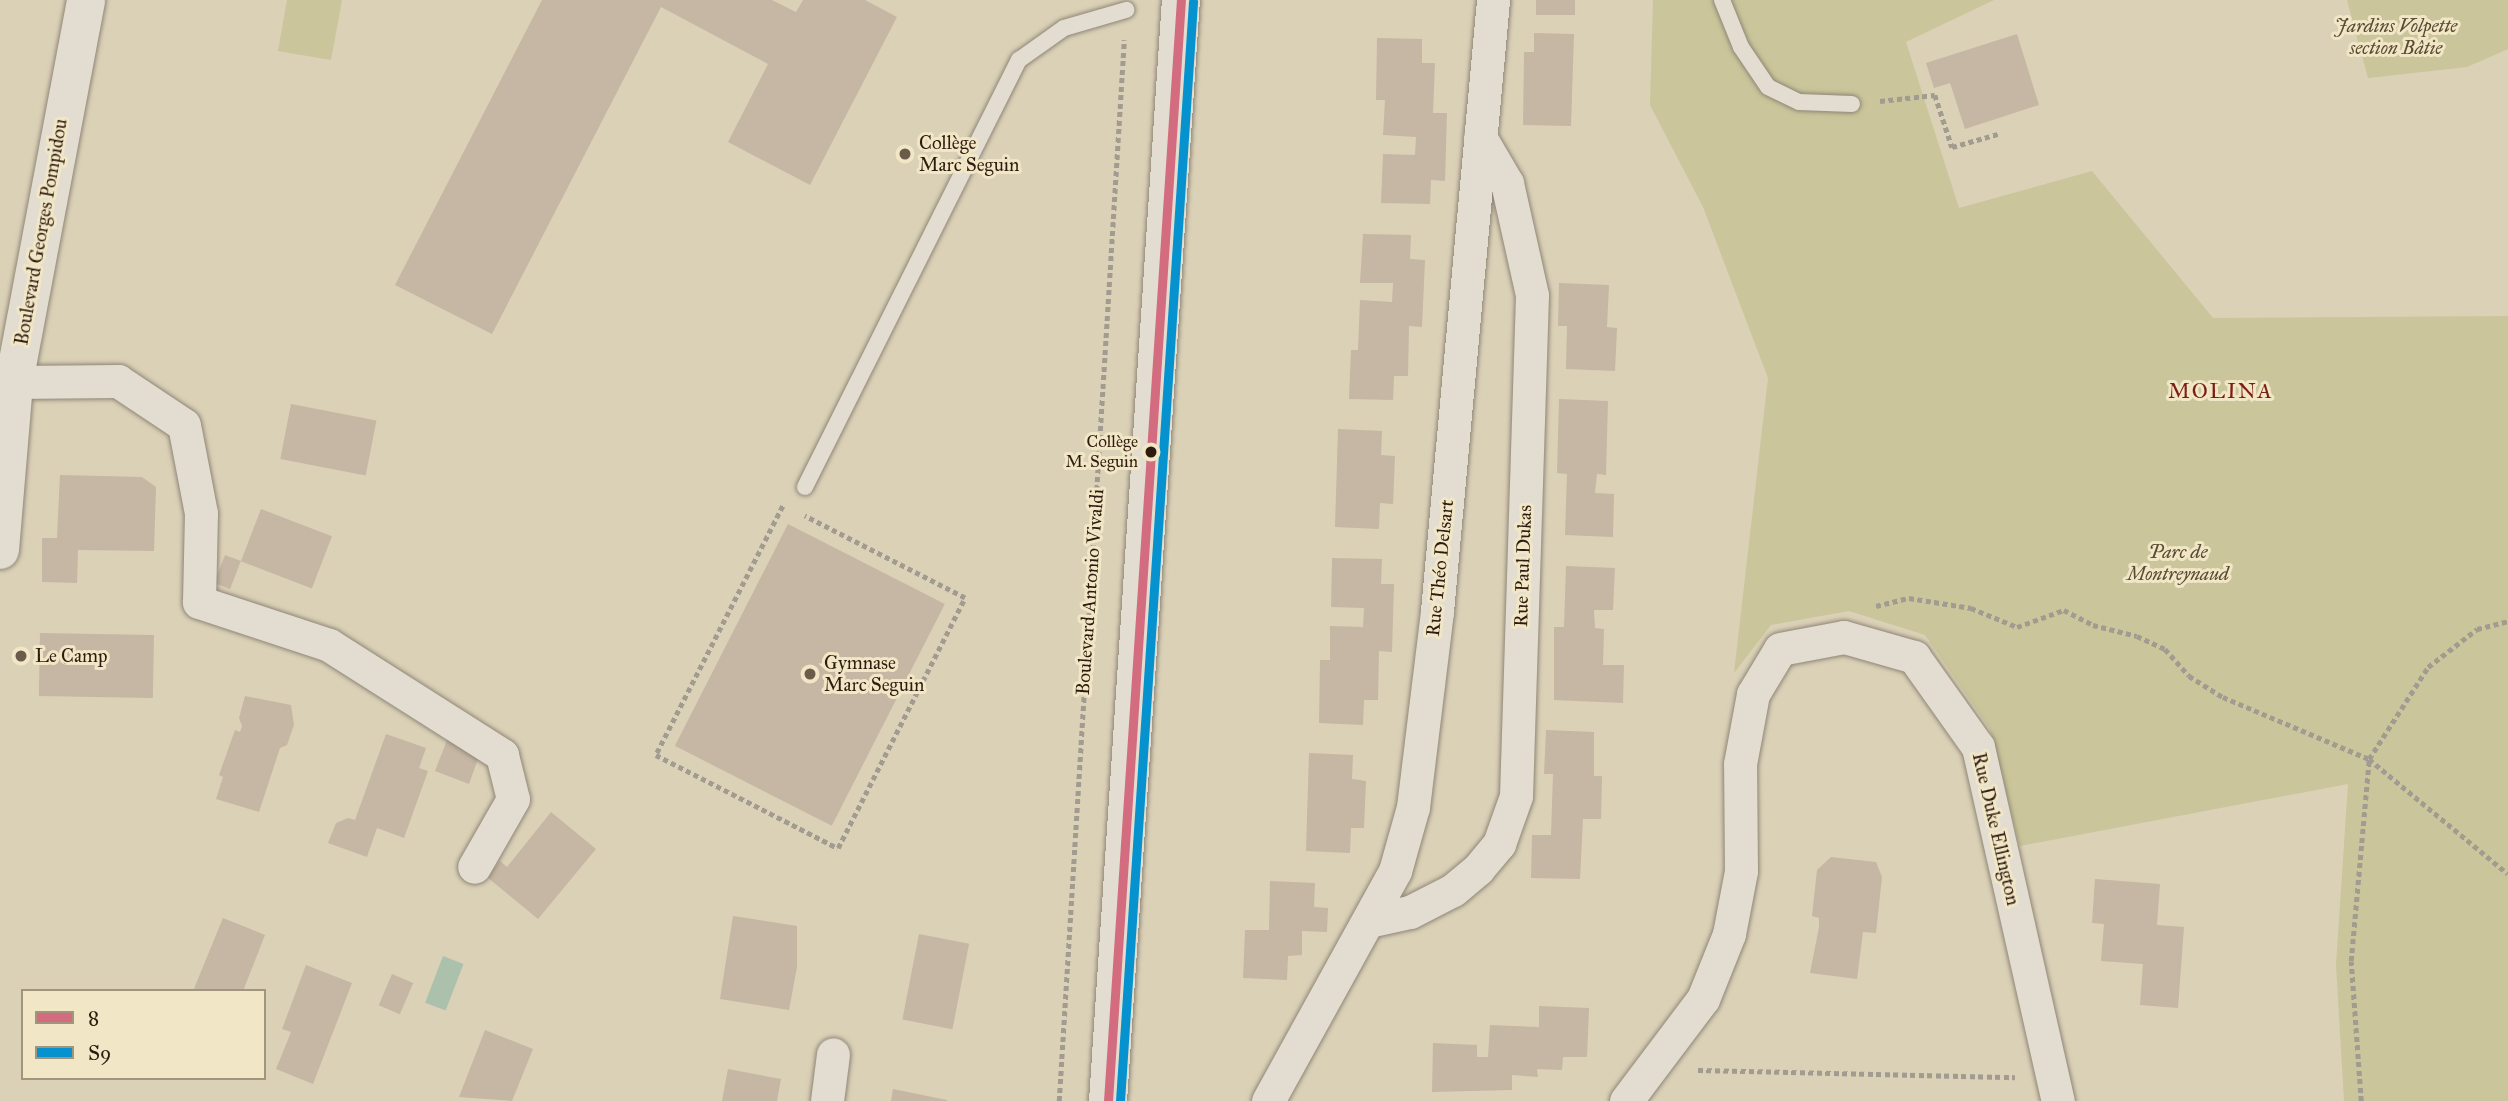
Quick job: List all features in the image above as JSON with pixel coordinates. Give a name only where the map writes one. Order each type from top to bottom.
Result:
[{"type":"street","name":"Boulevard Georges Pompidou","points":[[0,550],[14,382],[86,0]]},
{"type":"street","points":[[1108,1101],[1181,0]]},
{"type":"street","name":"Rue Théo Delsart","points":[[1268,1101],[1395,872],[1413,807],[1437,611],[1493,0]]},
{"type":"street","name":"Rue Paul Dukas","points":[[1368,921],[1410,912],[1453,890],[1478,869],[1499,844],[1516,796],[1532,295],[1507,183],[1480,137]]},
{"type":"street","points":[[14,382],[118,381],[184,425],[201,513],[199,602],[329,645],[502,755],[513,799],[474,867]]},
{"type":"street","name":"Rue Duke Ellington","points":[[1626,1101],[1703,999],[1729,934],[1741,870],[1740,764],[1753,694],[1780,649],[1844,637],[1914,657],[1978,747],[2056,1090]]},
{"type":"street","points":[[827,1101],[833,1054]]},
{"type":"lane","points":[[1722,0],[1741,47],[1768,87],[1798,102],[1852,104]]},
{"type":"lane","points":[[805,488],[1019,60],[1064,29],[1126,10]]},
{"type":"path","name":"Boulevard Antonio Vivaldi","points":[[1059,1101],[1126,10]]},
{"type":"path","points":[[1852,104],[1935,95],[1952,148],[1998,134]]},
{"type":"path","points":[[783,505],[965,598],[838,848],[656,755],[783,505],[805,488]]},
{"type":"path","points":[[1866,608],[1909,598],[1970,608],[2017,627],[2064,610],[2093,625],[2137,636],[2165,649],[2189,677],[2223,697],[2369,759],[2508,874]]},
{"type":"path","points":[[2361,1101],[2351,961],[2369,759],[2428,667],[2477,629],[2508,621]]},
{"type":"path","points":[[1693,1069],[2056,1090]]},
{"type":"green space","points":[[287,0],[342,0],[331,60],[278,51]]},
{"type":"green space","name":"Parc de Montreynaud","points":[[1653,0],[1994,0],[1906,42],[1959,208],[2092,171],[2213,318],[2508,316],[2508,1101],[2344,1101],[2336,965],[2348,784],[2020,846],[1990,729],[1925,635],[1849,611],[1771,625],[1734,673],[1768,378],[1703,207],[1650,105]]},
{"type":"green space","name":"Jardins Volpette section Bâtie","points":[[2347,0],[2508,0],[2508,49],[2467,67],[2368,78]]},
{"type":"shaded area","points":[[443,956],[464,964],[446,1011],[425,1003]]},
{"type":"building","points":[[542,0],[772,0],[796,12],[803,0],[865,0],[897,17],[810,185],[728,142],[768,64],[661,7],[492,334],[395,285]]},
{"type":"building","points":[[1536,0],[1575,0],[1575,15],[1536,15]]},
{"type":"building","points":[[1534,33],[1574,34],[1571,126],[1523,125],[1524,52],[1534,52]]},
{"type":"building","points":[[2017,34],[2039,105],[1965,129],[1950,83],[1934,88],[1926,63]]},
{"type":"building","points":[[1377,38],[1422,39],[1422,63],[1435,63],[1433,113],[1447,113],[1445,181],[1431,180],[1430,204],[1381,203],[1383,154],[1415,155],[1416,137],[1383,135],[1385,100],[1376,100]]},
{"type":"building","points":[[1363,234],[1411,235],[1410,259],[1425,260],[1422,327],[1409,326],[1408,376],[1394,376],[1393,400],[1349,399],[1351,350],[1358,350],[1360,300],[1392,302],[1393,283],[1360,283]]},
{"type":"building","points":[[1559,283],[1609,285],[1607,327],[1617,328],[1615,371],[1566,369],[1567,326],[1558,326]]},
{"type":"building","points":[[1559,399],[1608,401],[1606,475],[1597,474],[1595,493],[1614,494],[1613,537],[1565,535],[1567,474],[1557,473]]},
{"type":"building","points":[[291,404],[376,421],[366,476],[280,459]]},
{"type":"building","points":[[1338,429],[1382,431],[1381,455],[1395,456],[1393,504],[1380,503],[1379,529],[1335,527]]},
{"type":"building","points":[[60,475],[142,477],[156,487],[154,551],[78,550],[77,583],[42,582],[42,538],[57,538]]},
{"type":"building","points":[[261,509],[332,536],[312,589],[241,561]]},
{"type":"building","name":"Gymnase Marc Seguin","points":[[788,524],[945,604],[832,826],[675,746]]},
{"type":"building","points":[[225,555],[241,561],[230,589],[214,583]]},
{"type":"building","points":[[1332,558],[1382,559],[1381,584],[1394,584],[1392,652],[1379,651],[1378,700],[1364,700],[1363,725],[1319,723],[1320,660],[1330,660],[1330,626],[1363,627],[1364,608],[1331,607]]},
{"type":"building","points":[[1566,566],[1615,568],[1613,610],[1594,610],[1595,628],[1604,629],[1603,665],[1624,665],[1623,703],[1554,700],[1554,627],[1564,627]]},
{"type":"building","points":[[40,633],[154,635],[153,698],[39,696]]},
{"type":"building","points":[[245,696],[291,705],[294,725],[287,745],[280,748],[259,812],[216,799],[223,777],[219,775],[235,730],[240,732],[242,726],[239,718]]},
{"type":"building","points":[[1546,730],[1594,732],[1594,776],[1602,776],[1601,819],[1583,819],[1580,879],[1531,878],[1532,835],[1551,835],[1553,774],[1544,774]]},
{"type":"building","points":[[386,734],[426,748],[419,768],[428,771],[404,838],[377,828],[367,857],[328,843],[336,823],[348,818],[355,820]]},
{"type":"building","points":[[449,735],[479,756],[469,784],[435,771]]},
{"type":"building","points":[[1309,753],[1353,755],[1352,779],[1366,781],[1364,828],[1351,828],[1350,853],[1306,851]]},
{"type":"building","points":[[551,812],[596,849],[538,919],[487,877],[500,861],[507,867]]},
{"type":"building","points":[[1831,857],[1876,862],[1882,877],[1876,933],[1863,932],[1857,979],[1810,973],[1819,927],[1819,918],[1812,916],[1817,870]]},
{"type":"building","points":[[2095,879],[2160,884],[2157,925],[2184,927],[2178,1008],[2140,1005],[2143,964],[2101,961],[2104,924],[2092,923]]},
{"type":"building","points":[[1270,881],[1315,883],[1314,907],[1328,908],[1327,932],[1302,931],[1302,955],[1288,956],[1287,980],[1243,978],[1245,930],[1269,930]]},
{"type":"building","points":[[733,916],[797,926],[797,967],[789,1010],[720,999]]},
{"type":"building","points":[[223,918],[265,935],[244,989],[194,989]]},
{"type":"building","points":[[919,934],[969,944],[952,1029],[902,1019]]},
{"type":"building","points":[[306,965],[352,983],[313,1084],[276,1069],[291,1032],[282,1029]]},
{"type":"building","points":[[392,974],[413,983],[400,1014],[379,1005]]},
{"type":"building","points":[[1539,1006],[1589,1008],[1587,1057],[1563,1057],[1562,1070],[1537,1069],[1538,1077],[1512,1075],[1512,1090],[1432,1092],[1433,1043],[1477,1045],[1477,1057],[1488,1057],[1490,1025],[1539,1027]]},
{"type":"building","points":[[485,1030],[533,1049],[512,1101],[459,1097]]},
{"type":"building","points":[[728,1069],[781,1079],[777,1101],[722,1101]]},
{"type":"building","points":[[893,1089],[947,1100],[947,1101],[891,1101]]},
{"type":"transit line","name":"8","points":[[1108,1101],[1181,0]]},
{"type":"transit line","name":"S9","points":[[1120,1101],[1193,1]]},
{"type":"place","name":"Collège Marc Seguin","points":[[905,154]]},
{"type":"place","name":"Collège M. Seguin","points":[[1151,452]]},
{"type":"place","name":"Le Camp","points":[[21,656]]},
{"type":"place","name":"Gymnase Marc Seguin","points":[[810,674]]},
{"type":"district","name":"MOLINA","points":[[2221,391]]}]
